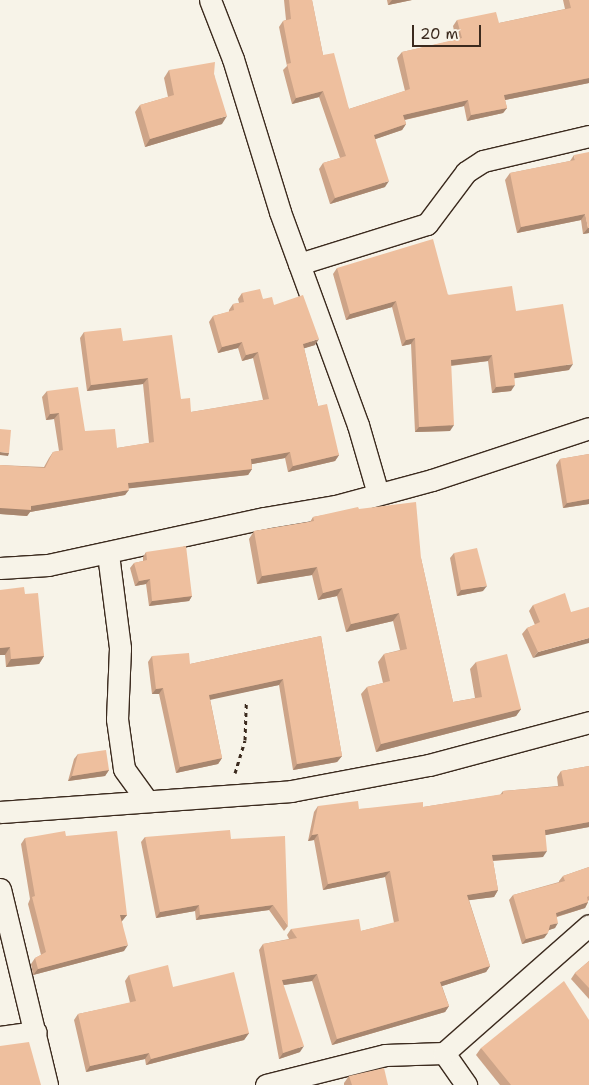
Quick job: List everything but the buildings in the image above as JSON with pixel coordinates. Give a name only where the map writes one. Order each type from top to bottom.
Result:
[{"type":"street","points":[[210,0],[233,59],[299,264],[358,424],[378,494]]},
{"type":"street","points":[[299,264],[427,224],[466,172],[483,161],[589,136]]},
{"type":"street","points":[[0,568],[48,565],[108,554],[264,518],[336,506],[432,480],[589,428]]},
{"type":"street","points":[[108,554],[120,648],[117,719],[124,769],[147,800]]},
{"type":"street","points":[[0,812],[291,791],[429,765],[589,722]]},
{"type":"street","points":[[0,889],[36,1032],[47,1085]]},
{"type":"street","points":[[266,1085],[386,1055],[444,1053],[589,925]]},
{"type":"street","points":[[0,1037],[36,1032]]},
{"type":"street","points":[[444,1053],[466,1085]]},
{"type":"path","points":[[232,778],[240,766],[245,740],[246,703]]}]
